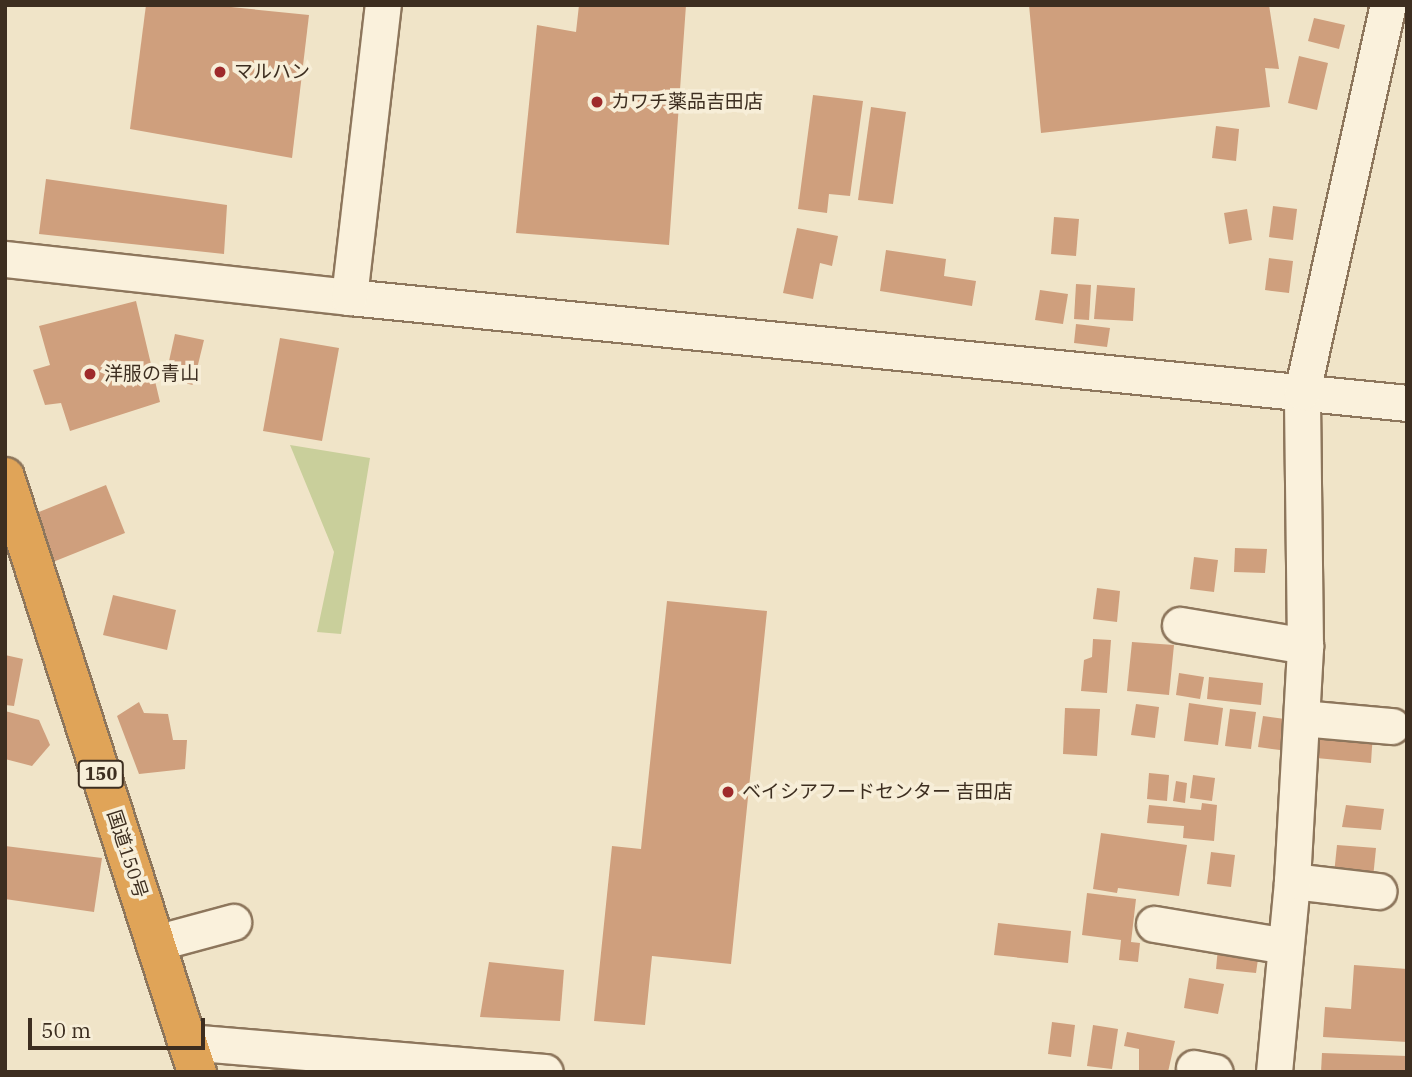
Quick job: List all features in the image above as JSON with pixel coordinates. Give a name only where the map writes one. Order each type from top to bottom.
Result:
[{"type":"highway","name":"国道150号","points":[[5,477],[192,1057]]},
{"type":"street","points":[[349,297],[383,5]]},
{"type":"street","points":[[1274,1072],[1292,881],[1305,646],[1302,392],[1388,5]]},
{"type":"street","points":[[5,259],[349,297],[1407,403]]},
{"type":"street","points":[[1180,625],[1305,646]]},
{"type":"street","points":[[1302,718],[1392,726]]},
{"type":"street","points":[[1292,881],[1378,891]]},
{"type":"street","points":[[155,943],[233,922]]},
{"type":"street","points":[[1154,924],[1284,946]]},
{"type":"street","points":[[192,1057],[545,1072]]},
{"type":"green space","points":[[290,445],[370,458],[341,634],[317,632],[334,552]]},
{"type":"building","name":"マルハン","points":[[146,5],[211,5],[309,15],[292,158],[130,129]]},
{"type":"building","points":[[579,5],[686,5],[669,245],[516,233],[537,25],[576,32]]},
{"type":"building","points":[[1029,5],[1269,5],[1279,69],[1265,68],[1270,107],[1041,133]]},
{"type":"building","points":[[1314,18],[1345,25],[1339,49],[1308,41]]},
{"type":"building","points":[[1299,56],[1328,63],[1317,110],[1288,103]]},
{"type":"building","points":[[813,95],[863,101],[850,196],[829,194],[827,213],[798,209]]},
{"type":"building","points":[[871,107],[906,112],[893,204],[858,200]]},
{"type":"building","points":[[1216,126],[1239,129],[1236,161],[1212,158]]},
{"type":"building","points":[[46,179],[227,205],[224,254],[39,234]]},
{"type":"building","points":[[1273,206],[1297,209],[1293,240],[1269,237]]},
{"type":"building","points":[[1247,209],[1252,240],[1229,244],[1224,213]]},
{"type":"building","points":[[1054,217],[1079,219],[1076,256],[1051,254]]},
{"type":"building","points":[[797,228],[838,236],[832,266],[820,263],[813,299],[783,293]]},
{"type":"building","points":[[886,250],[946,259],[944,276],[976,281],[972,306],[880,291]]},
{"type":"building","points":[[1269,258],[1293,261],[1289,293],[1265,290]]},
{"type":"building","points":[[1076,284],[1091,285],[1089,320],[1074,319]]},
{"type":"building","points":[[1097,285],[1135,288],[1133,321],[1094,319]]},
{"type":"building","points":[[1040,290],[1068,294],[1063,324],[1035,320]]},
{"type":"building","points":[[136,301],[160,402],[70,431],[61,403],[45,405],[33,370],[50,365],[39,326]]},
{"type":"building","points":[[1076,324],[1110,328],[1107,347],[1074,343]]},
{"type":"building","points":[[175,334],[204,340],[193,385],[165,379]]},
{"type":"building","points":[[280,338],[339,348],[322,441],[263,431]]},
{"type":"building","points":[[106,485],[125,533],[53,562],[34,514]]},
{"type":"building","points":[[1235,548],[1267,549],[1265,573],[1234,572]]},
{"type":"building","points":[[1194,557],[1218,560],[1214,592],[1190,589]]},
{"type":"building","points":[[1097,588],[1120,591],[1117,622],[1093,619]]},
{"type":"building","points":[[113,595],[176,610],[167,650],[103,635]]},
{"type":"building","points":[[667,601],[767,611],[731,964],[652,956],[645,1025],[594,1021],[612,846],[641,849]]},
{"type":"building","points":[[1093,639],[1111,640],[1107,693],[1081,691],[1084,660],[1092,657]]},
{"type":"building","points":[[1132,642],[1174,645],[1169,695],[1127,691]]},
{"type":"building","points":[[5,655],[23,659],[14,706],[5,705]]},
{"type":"building","points":[[1179,673],[1204,677],[1200,699],[1176,695]]},
{"type":"building","points":[[1209,677],[1263,683],[1261,705],[1207,699]]},
{"type":"building","points":[[139,702],[144,713],[168,714],[173,740],[187,740],[185,769],[139,774],[117,716]]},
{"type":"building","points":[[1189,703],[1223,708],[1218,745],[1184,741]]},
{"type":"building","points":[[1136,704],[1159,707],[1155,738],[1131,735]]},
{"type":"building","points":[[1065,708],[1100,709],[1097,756],[1063,754]]},
{"type":"building","points":[[1230,709],[1256,712],[1251,749],[1225,746]]},
{"type":"building","points":[[5,711],[39,720],[50,745],[32,766],[5,759]]},
{"type":"building","points":[[1263,716],[1285,719],[1280,750],[1258,747]]},
{"type":"building","points":[[1318,727],[1373,732],[1371,763],[1316,758]]},
{"type":"building","points":[[1149,773],[1169,775],[1167,801],[1147,799]]},
{"type":"building","points":[[1193,775],[1215,778],[1212,801],[1190,798]]},
{"type":"building","points":[[1176,781],[1187,783],[1185,803],[1173,801]]},
{"type":"building","points":[[1202,803],[1217,805],[1214,841],[1183,838],[1184,826],[1147,823],[1149,805],[1201,810]]},
{"type":"building","points":[[1346,805],[1384,809],[1381,830],[1342,827]]},
{"type":"building","points":[[1101,833],[1187,845],[1179,896],[1118,888],[1117,893],[1093,889]]},
{"type":"building","points":[[1337,845],[1376,848],[1373,878],[1334,874]]},
{"type":"building","points":[[5,846],[102,858],[94,912],[5,899]]},
{"type":"building","points":[[1211,852],[1235,855],[1231,887],[1207,884]]},
{"type":"building","points":[[1087,893],[1136,899],[1131,942],[1140,943],[1138,962],[1119,960],[1121,940],[1082,935]]},
{"type":"building","points":[[998,923],[1071,931],[1068,963],[994,955]]},
{"type":"building","points":[[1218,948],[1259,952],[1256,973],[1216,969]]},
{"type":"building","points":[[489,962],[564,970],[560,1021],[480,1017]]},
{"type":"building","points":[[1354,965],[1407,969],[1407,1042],[1323,1037],[1325,1007],[1351,1009]]},
{"type":"building","points":[[1189,978],[1224,984],[1218,1014],[1184,1008]]},
{"type":"building","points":[[1052,1022],[1075,1025],[1071,1057],[1048,1054]]},
{"type":"building","points":[[1093,1025],[1118,1029],[1112,1069],[1087,1066]]},
{"type":"building","points":[[1127,1032],[1175,1041],[1168,1072],[1139,1072],[1139,1049],[1124,1046]]},
{"type":"building","points":[[1322,1053],[1407,1056],[1407,1072],[1321,1072]]},
{"type":"place","name":"マルハン","points":[[220,72]]},
{"type":"place","name":"カワチ薬品吉田店","points":[[597,102]]},
{"type":"place","name":"洋服の青山","points":[[90,374]]},
{"type":"place","name":"ベイシアフードセンター 吉田店","points":[[728,792]]}]
